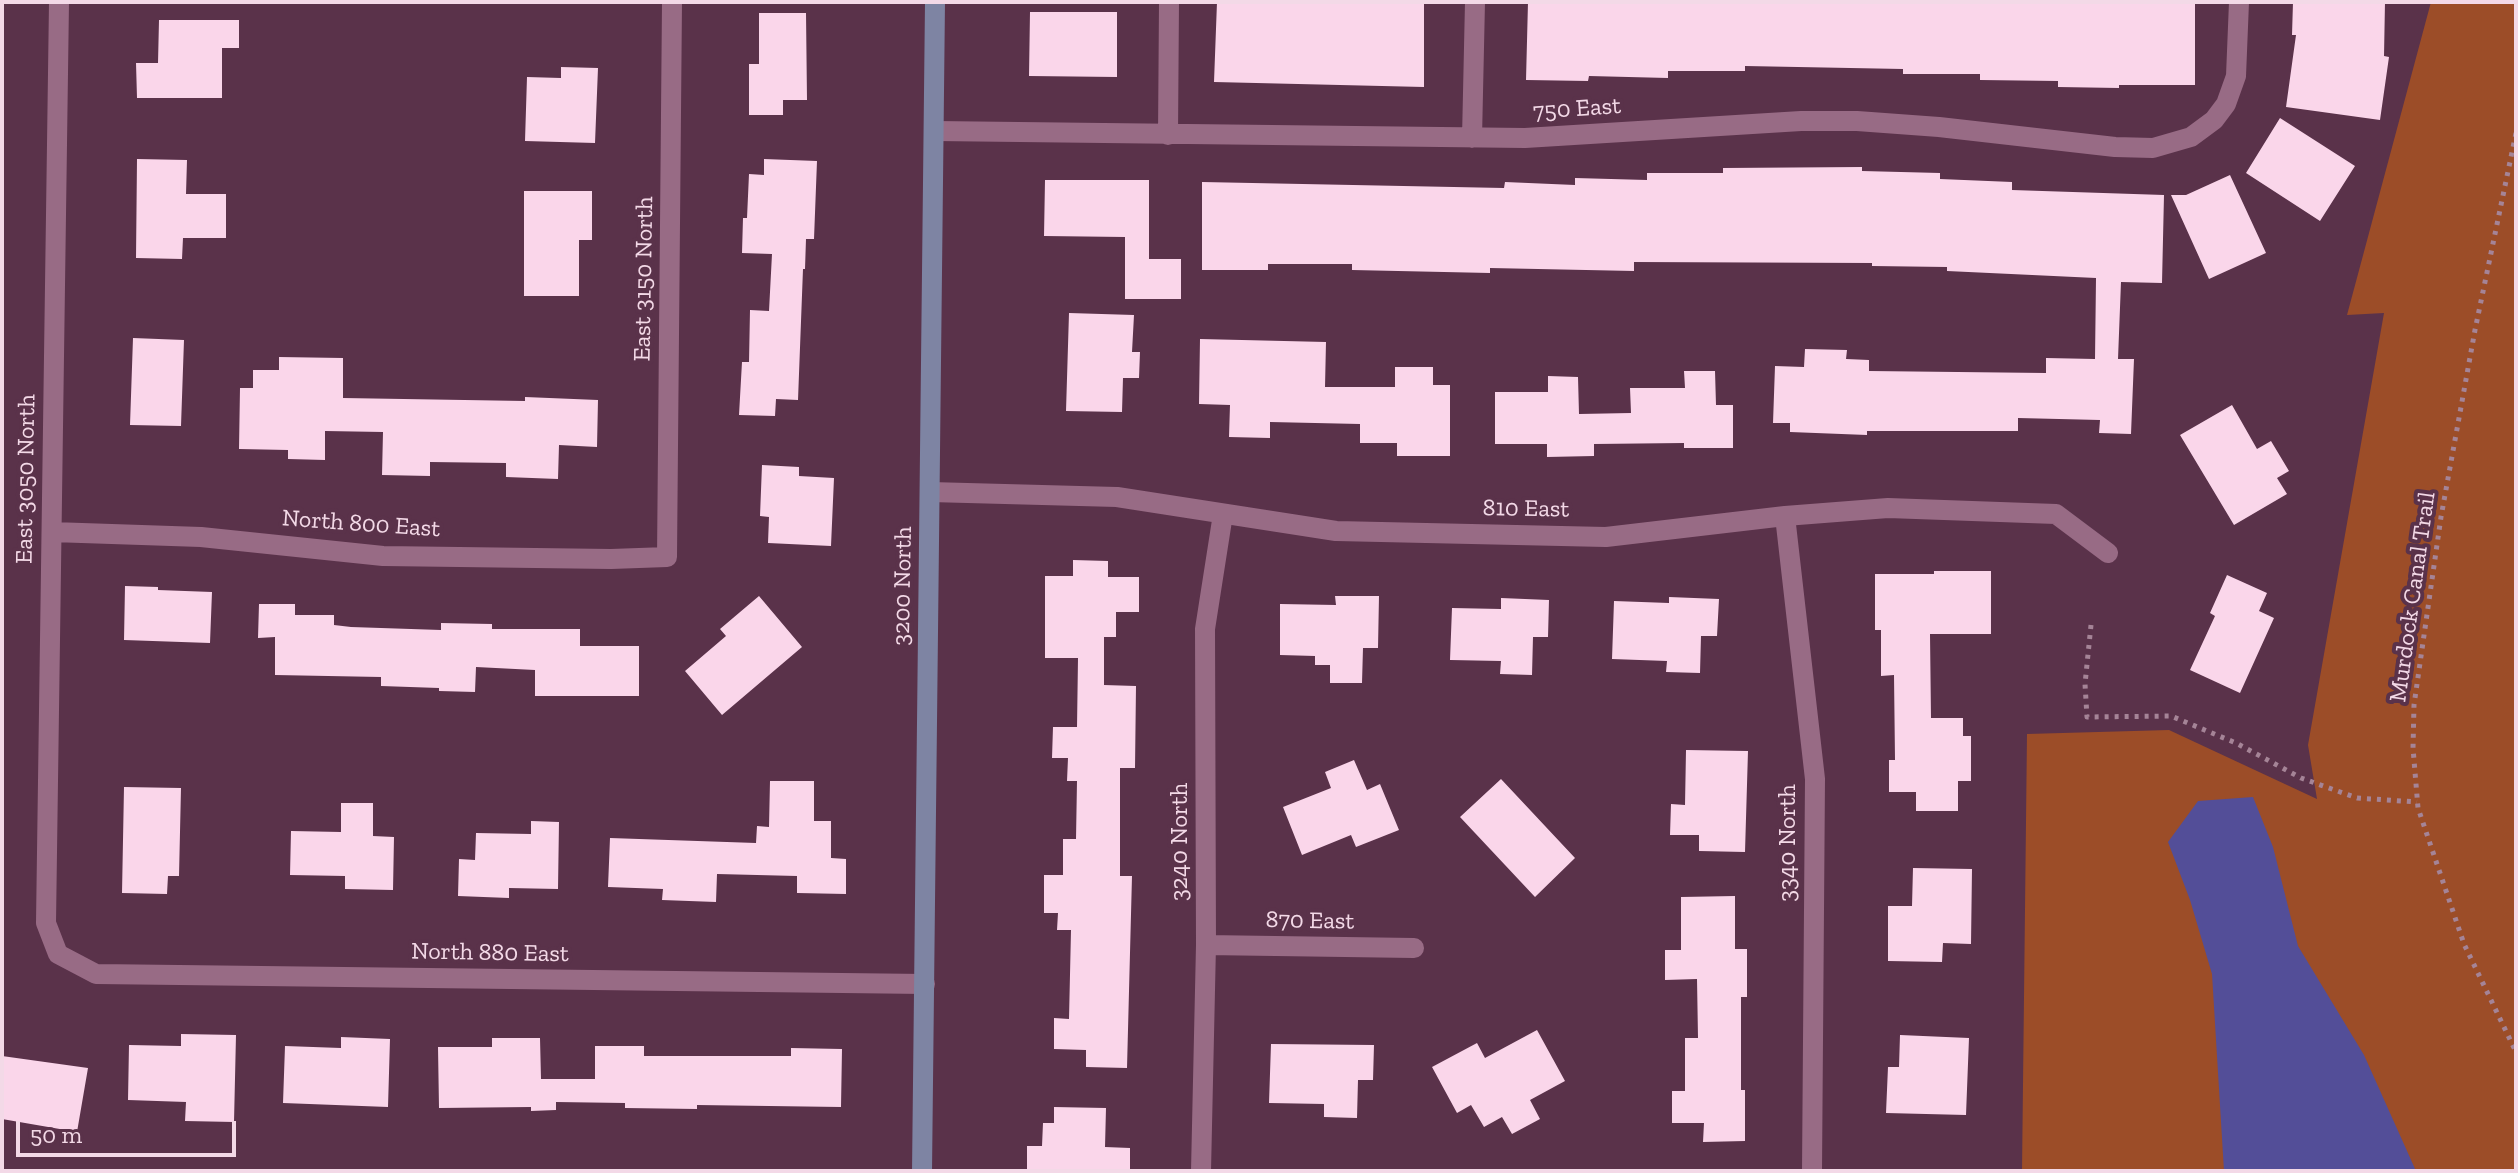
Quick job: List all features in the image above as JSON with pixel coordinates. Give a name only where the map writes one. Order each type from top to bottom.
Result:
[{"type":"street","name":"East 3050 North","points":[[58,954],[46,923],[59,2]]},
{"type":"street","name":"East 3150 North","points":[[667,557],[672,2]]},
{"type":"street","name":"3200 North","points":[[922,1171],[935,2]]},
{"type":"street","points":[[1168,135],[1169,2]]},
{"type":"street","points":[[1472,138],[1475,2]]},
{"type":"street","name":"750 East","points":[[935,131],[1525,138],[1772,122],[1857,121],[2115,147],[2153,148],[2191,137],[2214,120],[2226,104],[2236,76],[2239,2]]},
{"type":"street","name":"810 East","points":[[930,492],[1117,497],[1336,531],[1606,537],[1785,516],[1888,508],[2056,514],[2108,553]]},
{"type":"street","name":"3240 North","points":[[1201,1171],[1206,945],[1205,629],[1223,514]]},
{"type":"street","name":"3340 North","points":[[1785,516],[1815,779],[1812,1171]]},
{"type":"street","name":"North 800 East","points":[[52,532],[201,537],[383,556],[667,557]]},
{"type":"street","name":"870 East","points":[[1206,945],[1414,948]]},
{"type":"street","name":"North 880 East","points":[[58,954],[96,974],[925,984]]},
{"type":"path","name":"Murdock Canal Trail","points":[[2516,133],[2475,330],[2438,533],[2414,705],[2413,748],[2417,802],[2464,944],[2516,1052]]},
{"type":"path","points":[[2091,625],[2085,684],[2087,717],[2171,716],[2236,743],[2301,778],[2357,798],[2417,802]]},
{"type":"shaded area","points":[[2431,2],[2516,2],[2516,1171],[2022,1171],[2027,734],[2169,730],[2317,799],[2308,745],[2384,313],[2347,315]]},
{"type":"shaded area","points":[[2253,797],[2273,847],[2298,946],[2364,1055],[2416,1171],[2224,1171],[2212,974],[2190,900],[2168,842],[2198,801]]},
{"type":"building","points":[[1217,2],[1424,2],[1424,87],[1214,82]]},
{"type":"building","points":[[1528,2],[2195,2],[2195,85],[2058,87],[2058,81],[1980,80],[1980,74],[1903,74],[1903,69],[1745,66],[1745,71],[1668,71],[1668,78],[1589,76],[1588,81],[1526,80]]},
{"type":"building","points":[[2293,2],[2385,2],[2384,56],[2389,57],[2380,120],[2286,107],[2296,35],[2292,35]]},
{"type":"building","points":[[1030,12],[1117,12],[1117,77],[1029,76]]},
{"type":"building","points":[[759,13],[806,13],[807,100],[783,100],[783,115],[749,115],[749,64],[759,64]]},
{"type":"building","points":[[159,20],[239,20],[239,48],[222,48],[222,98],[137,98],[136,63],[158,63]]},
{"type":"building","points":[[561,67],[598,68],[595,143],[525,141],[527,77],[561,78]]},
{"type":"building","points":[[2280,118],[2355,166],[2320,221],[2246,173]]},
{"type":"building","points":[[137,159],[187,160],[186,194],[226,194],[226,238],[183,238],[182,259],[136,258]]},
{"type":"building","points":[[764,159],[817,161],[814,239],[806,239],[803,269],[798,400],[776,399],[775,416],[739,415],[742,362],[749,362],[750,310],[769,311],[772,254],[742,253],[749,174],[764,175]]},
{"type":"building","points":[[1862,167],[1862,171],[1940,173],[1940,179],[2012,182],[2012,190],[2164,195],[2162,283],[2121,282],[2118,359],[2134,359],[2131,434],[2099,433],[2100,420],[2018,418],[2018,431],[1867,431],[1867,435],[1790,432],[1790,423],[1773,423],[1775,366],[1804,367],[1805,349],[1847,350],[1846,359],[1869,360],[1869,371],[2046,373],[2046,358],[2095,359],[2096,278],[1947,271],[1947,267],[1872,266],[1872,263],[1634,262],[1634,271],[1490,268],[1490,273],[1352,270],[1352,264],[1268,264],[1268,270],[1202,270],[1202,182],[1504,188],[1505,182],[1575,185],[1575,178],[1647,180],[1647,173],[1723,173],[1723,168]]},
{"type":"building","points":[[2230,175],[2266,253],[2209,279],[2171,195],[2186,195]]},
{"type":"building","points":[[1045,180],[1149,180],[1149,259],[1181,259],[1181,299],[1125,299],[1125,237],[1044,236]]},
{"type":"building","points":[[524,191],[592,191],[592,240],[579,240],[579,296],[524,296]]},
{"type":"building","points":[[1069,313],[1134,315],[1132,352],[1140,352],[1139,378],[1123,378],[1122,412],[1066,411]]},
{"type":"building","points":[[133,338],[184,340],[181,426],[130,425]]},
{"type":"building","points":[[1200,339],[1326,342],[1325,387],[1395,387],[1395,367],[1433,367],[1433,385],[1450,385],[1450,456],[1397,456],[1397,443],[1360,443],[1360,424],[1270,422],[1270,438],[1229,437],[1230,405],[1199,404]]},
{"type":"building","points":[[279,357],[343,358],[343,398],[525,401],[525,397],[598,400],[597,447],[559,445],[558,479],[506,477],[506,463],[430,462],[430,476],[382,475],[383,432],[325,431],[325,460],[288,459],[288,450],[239,449],[240,388],[253,388],[253,370],[279,370]]},
{"type":"building","points":[[1684,371],[1715,371],[1716,405],[1733,405],[1733,448],[1684,448],[1684,443],[1594,444],[1594,456],[1547,457],[1547,444],[1495,444],[1495,392],[1548,392],[1548,376],[1578,377],[1579,414],[1631,413],[1630,388],[1685,388]]},
{"type":"building","points":[[2232,405],[2257,449],[2271,441],[2289,471],[2277,478],[2287,494],[2234,525],[2180,435]]},
{"type":"building","points":[[762,465],[799,467],[799,476],[834,478],[831,546],[768,543],[769,517],[760,516]]},
{"type":"building","points":[[1073,560],[1108,561],[1108,577],[1139,577],[1139,612],[1116,612],[1116,637],[1104,637],[1104,685],[1136,686],[1135,768],[1120,768],[1120,876],[1132,876],[1127,1068],[1086,1067],[1086,1050],[1054,1049],[1054,1018],[1069,1019],[1071,930],[1057,930],[1058,913],[1044,913],[1044,875],[1063,875],[1063,839],[1076,839],[1077,781],[1067,781],[1068,758],[1052,758],[1053,727],[1077,727],[1078,658],[1045,658],[1045,576],[1073,576]]},
{"type":"building","points":[[1934,571],[1991,571],[1991,634],[1930,634],[1931,718],[1963,718],[1963,736],[1971,736],[1971,781],[1958,781],[1958,811],[1916,811],[1916,792],[1889,792],[1889,760],[1895,760],[1894,675],[1881,676],[1881,630],[1875,630],[1875,574],[1934,574]]},
{"type":"building","points":[[2227,575],[2267,593],[2259,611],[2274,618],[2240,693],[2190,670],[2215,616],[2210,613]]},
{"type":"building","points":[[125,586],[212,592],[210,643],[124,640]]},
{"type":"building","points":[[759,596],[802,647],[722,715],[685,671],[726,636],[720,629]]},
{"type":"building","points":[[1335,596],[1379,596],[1378,648],[1363,648],[1362,683],[1330,683],[1330,665],[1315,665],[1315,656],[1280,655],[1280,604],[1336,605]]},
{"type":"building","points":[[1669,597],[1719,599],[1717,636],[1701,636],[1700,673],[1666,672],[1667,661],[1612,659],[1614,601],[1669,603]]},
{"type":"building","points":[[1501,598],[1549,600],[1548,637],[1533,637],[1532,675],[1500,674],[1501,661],[1450,660],[1452,608],[1501,609]]},
{"type":"building","points":[[259,604],[295,604],[295,615],[334,615],[334,625],[351,627],[441,630],[441,623],[492,624],[492,629],[580,629],[580,646],[639,646],[639,696],[535,696],[535,670],[476,667],[475,692],[381,686],[381,677],[275,675],[275,637],[258,638]]},
{"type":"building","points":[[1686,750],[1748,751],[1745,852],[1699,851],[1699,835],[1670,835],[1671,804],[1685,805]]},
{"type":"building","points":[[1354,760],[1367,790],[1380,784],[1399,830],[1356,847],[1351,835],[1302,855],[1283,807],[1331,788],[1325,772]]},
{"type":"building","points":[[1501,779],[1575,858],[1535,897],[1460,817]]},
{"type":"building","points":[[770,781],[814,781],[814,821],[831,821],[831,858],[846,859],[846,894],[797,893],[797,876],[717,874],[716,902],[662,900],[663,889],[608,887],[610,838],[756,843],[757,826],[769,827]]},
{"type":"building","points":[[124,787],[181,788],[179,876],[168,876],[167,894],[122,893]]},
{"type":"building","points":[[341,803],[373,803],[373,836],[394,837],[393,890],[345,889],[345,876],[290,875],[291,831],[341,832]]},
{"type":"building","points":[[531,821],[559,822],[558,889],[509,888],[509,898],[458,896],[459,859],[475,860],[476,833],[531,834]]},
{"type":"building","points":[[1913,868],[1972,869],[1971,944],[1943,943],[1942,962],[1888,961],[1888,906],[1912,906]]},
{"type":"building","points":[[1735,896],[1735,949],[1747,949],[1747,997],[1741,997],[1741,1090],[1745,1090],[1745,1141],[1703,1142],[1704,1123],[1672,1123],[1672,1091],[1685,1091],[1685,1038],[1698,1038],[1697,979],[1665,980],[1665,950],[1681,950],[1681,897]]},
{"type":"building","points":[[1537,1030],[1565,1081],[1530,1100],[1540,1119],[1512,1134],[1502,1117],[1484,1127],[1471,1105],[1457,1113],[1432,1067],[1477,1043],[1485,1058]]},
{"type":"building","points":[[181,1034],[236,1035],[234,1122],[185,1121],[186,1102],[128,1100],[129,1045],[181,1046]]},
{"type":"building","points":[[1900,1035],[1969,1038],[1966,1115],[1886,1113],[1888,1067],[1899,1067]]},
{"type":"building","points":[[341,1037],[390,1039],[388,1107],[283,1103],[285,1046],[341,1048]]},
{"type":"building","points":[[492,1038],[540,1038],[541,1079],[595,1079],[595,1046],[644,1046],[644,1056],[791,1056],[791,1048],[842,1049],[841,1107],[697,1105],[697,1109],[625,1108],[625,1103],[556,1102],[556,1110],[531,1111],[531,1107],[439,1108],[438,1047],[492,1047]]},
{"type":"building","points":[[1271,1044],[1374,1045],[1373,1080],[1358,1080],[1357,1118],[1324,1117],[1324,1104],[1269,1103]]},
{"type":"building","points":[[2,1056],[88,1068],[77,1132],[2,1119]]},
{"type":"building","points":[[1054,1107],[1106,1108],[1105,1147],[1130,1148],[1130,1171],[1027,1171],[1027,1146],[1042,1146],[1043,1123],[1054,1123]]}]
